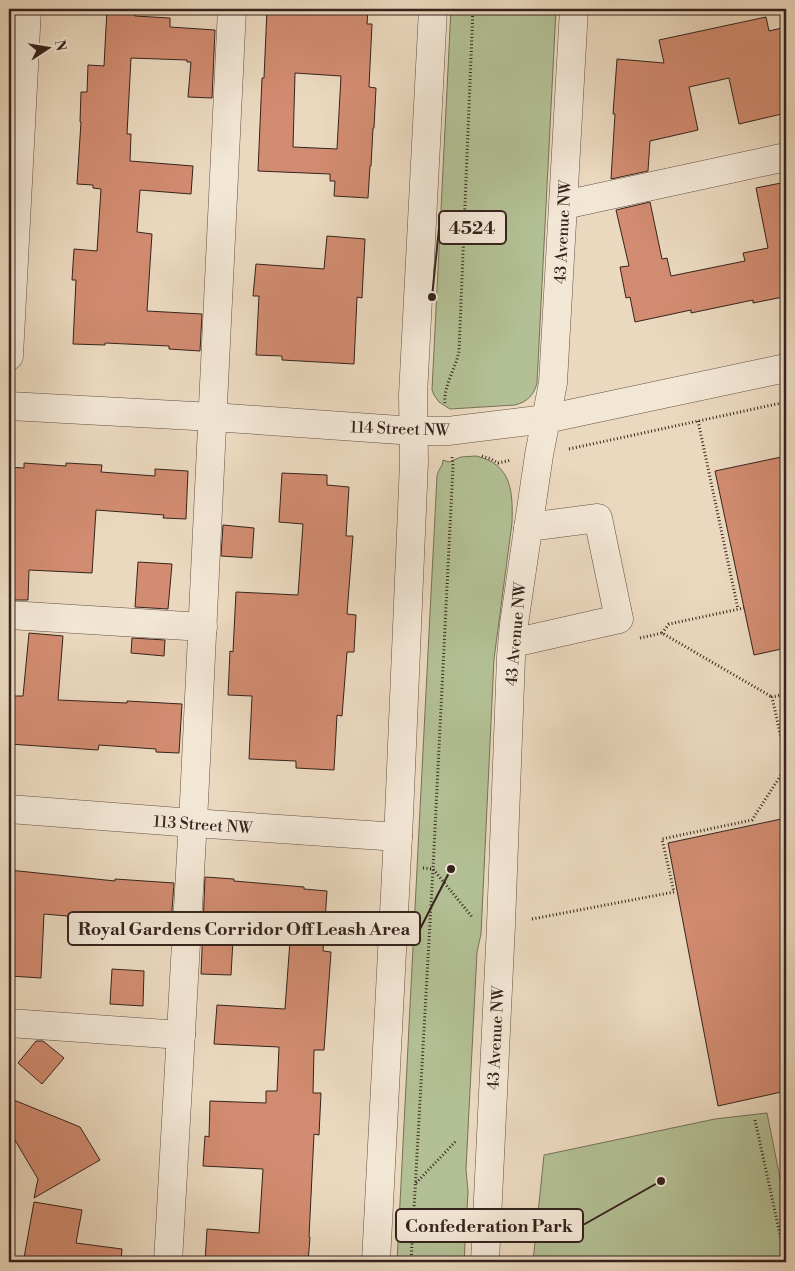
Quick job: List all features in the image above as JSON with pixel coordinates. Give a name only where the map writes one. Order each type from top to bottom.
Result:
[{"type":"street","points":[[9,356],[13,205],[27,9]]},
{"type":"street","points":[[168,1262],[193,824],[232,9]]},
{"type":"street","points":[[376,1262],[398,837],[414,462],[413,395],[433,9]]},
{"type":"street","name":"43 Avenue NW","points":[[485,1262],[501,925],[511,657],[539,455],[553,383],[574,9]]},
{"type":"street","points":[[564,205],[786,157]]},
{"type":"street","name":"114 Street NW","points":[[9,406],[213,417],[414,432],[448,431],[546,419],[786,368]]},
{"type":"street","points":[[513,643],[619,619],[598,518],[528,527]]},
{"type":"street","points":[[9,615],[202,627]]},
{"type":"street","name":"113 Street NW","points":[[9,809],[193,824],[398,837]]},
{"type":"street","points":[[9,1023],[180,1035]]},
{"type":"path","points":[[444,396],[457,360],[458,351],[473,9]]},
{"type":"path","points":[[569,449],[786,402]]},
{"type":"path","points":[[698,421],[738,609]]},
{"type":"path","points":[[411,1262],[433,869],[452,457]]},
{"type":"path","points":[[635,639],[662,633],[669,624],[744,608]]},
{"type":"path","points":[[662,633],[772,697],[786,694]]},
{"type":"path","points":[[772,697],[786,760]]},
{"type":"path","points":[[532,918],[674,892],[662,838],[752,820],[781,775],[786,772]]},
{"type":"path","points":[[433,869],[476,922]]},
{"type":"path","points":[[755,1120],[786,1262]]},
{"type":"path","points":[[415,1184],[457,1140]]},
{"type":"green space","points":[[451,9],[556,9],[537,383],[529,397],[515,405],[450,409],[439,402],[432,390]]},
{"type":"green space","points":[[476,456],[497,465],[508,481],[511,490],[512,523],[494,659],[481,934],[477,952],[466,1169],[468,1192],[464,1262],[397,1262],[437,476],[443,460],[449,462],[461,457]]},
{"type":"green space","points":[[767,1113],[786,1208],[786,1262],[533,1262],[544,1155],[715,1119]]},
{"type":"building","points":[[107,9],[136,9],[135,16],[170,18],[170,27],[215,30],[212,98],[188,97],[191,62],[187,62],[187,60],[131,58],[127,134],[131,134],[130,161],[193,166],[191,194],[140,190],[137,232],[152,234],[147,311],[202,314],[200,351],[169,349],[169,346],[105,343],[105,345],[73,344],[76,280],[72,280],[74,249],[97,251],[101,189],[93,188],[93,185],[77,184],[81,92],[87,92],[88,65],[104,66]]},
{"type":"building","points":[[267,9],[368,9],[367,24],[372,24],[369,87],[376,88],[368,198],[334,196],[335,181],[330,181],[330,174],[258,171],[262,78],[264,78]],"holes":[[[295,73],[341,76],[337,149],[293,147]]]},
{"type":"building","points":[[766,17],[769,31],[786,27],[786,113],[739,124],[729,78],[689,87],[698,130],[650,141],[648,171],[611,179],[617,59],[664,63],[659,40]]},
{"type":"building","points":[[786,182],[786,289],[782,290],[783,297],[753,303],[753,300],[691,313],[691,310],[635,322],[630,297],[626,298],[620,267],[629,266],[616,210],[650,202],[662,259],[667,258],[671,276],[745,261],[743,253],[768,248],[756,188]]},
{"type":"building","points":[[327,236],[365,239],[362,298],[357,297],[354,364],[282,360],[282,356],[256,355],[259,296],[253,296],[256,264],[324,269]]},
{"type":"building","points":[[786,456],[786,648],[754,655],[715,471]]},
{"type":"building","points":[[24,463],[66,466],[66,463],[102,465],[101,472],[155,476],[155,469],[188,471],[186,519],[163,518],[164,515],[96,510],[92,573],[29,570],[28,600],[9,600],[9,467],[24,468]]},
{"type":"building","points":[[282,473],[327,475],[327,485],[349,487],[346,536],[353,536],[347,614],[356,615],[354,652],[347,652],[342,716],[337,715],[334,770],[296,768],[296,761],[249,759],[252,696],[228,695],[230,651],[233,652],[236,592],[298,595],[303,524],[279,522]]},
{"type":"building","points":[[223,525],[254,528],[252,558],[221,556]]},
{"type":"building","points":[[138,562],[172,564],[168,609],[135,607]]},
{"type":"building","points":[[29,633],[63,636],[58,700],[182,704],[179,753],[156,752],[156,749],[99,745],[98,750],[9,744],[9,696],[23,696]]},
{"type":"building","points":[[132,638],[165,640],[164,656],[131,653]]},
{"type":"building","points":[[786,818],[786,1091],[718,1106],[668,843]]},
{"type":"building","points":[[9,870],[115,881],[115,879],[174,883],[171,924],[44,914],[41,978],[10,976],[13,931],[9,930]]},
{"type":"building","points":[[205,877],[327,891],[323,951],[331,952],[324,1050],[314,1050],[313,1093],[321,1093],[319,1135],[314,1134],[308,1262],[205,1262],[207,1229],[259,1233],[263,1169],[203,1166],[205,1136],[209,1137],[210,1101],[266,1103],[266,1091],[277,1091],[279,1047],[214,1044],[217,1005],[285,1009],[291,927],[234,923],[231,975],[201,974]]},
{"type":"building","points":[[112,969],[144,971],[143,1006],[110,1004]]},
{"type":"building","points":[[36,1041],[43,1041],[64,1058],[42,1084],[18,1063]]},
{"type":"building","points":[[9,1098],[80,1127],[100,1160],[34,1198],[38,1179],[9,1130]]},
{"type":"building","points":[[34,1202],[82,1210],[76,1243],[122,1249],[121,1262],[51,1262],[24,1258]]},
{"type":"place","name":"4524","points":[[432,297]]},
{"type":"place","name":"Royal Gardens Corridor Off Leash Area","points":[[451,869]]},
{"type":"place","name":"Confederation Park","points":[[661,1181]]}]
